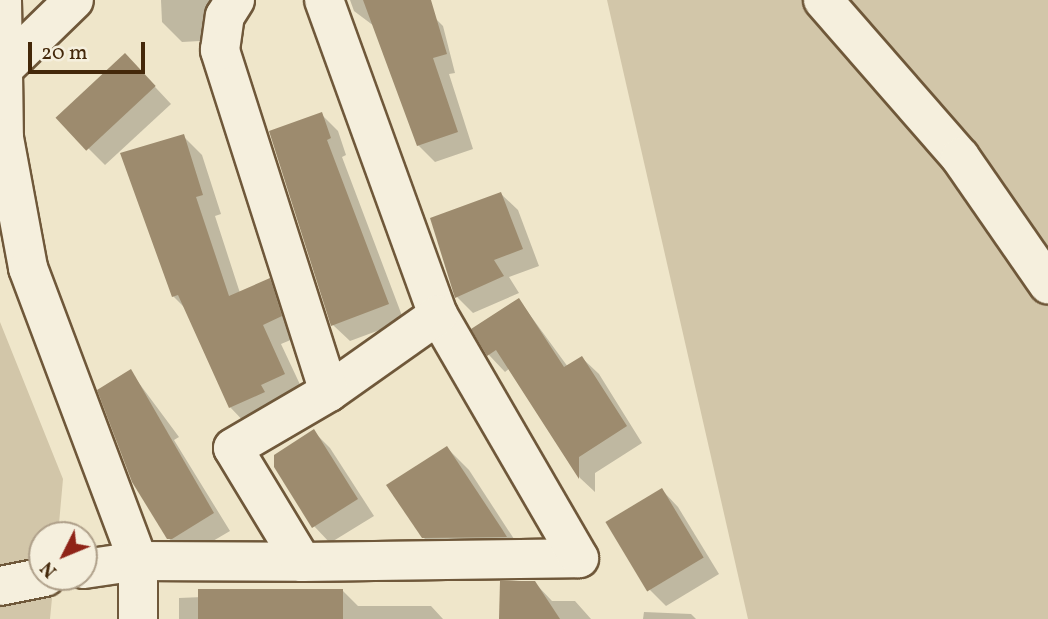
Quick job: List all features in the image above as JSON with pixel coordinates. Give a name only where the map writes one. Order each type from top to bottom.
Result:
[{"type":"street","points":[[2,0],[4,138],[28,268],[138,561],[138,619]]},
{"type":"street","points":[[2,70],[74,0]]},
{"type":"street","points":[[236,0],[225,16],[220,50],[329,392]]},
{"type":"street","points":[[98,567],[138,561],[302,562],[579,558],[438,315],[324,0]]},
{"type":"street","points":[[823,0],[960,158],[1048,284]]},
{"type":"street","points":[[302,562],[233,448],[329,392],[438,315]]},
{"type":"street","points":[[0,586],[28,580]]},
{"type":"shaded area","points":[[607,0],[1048,0],[1048,619],[748,619]]},
{"type":"shaded area","points":[[0,322],[63,479],[59,521],[28,521],[28,591],[53,591],[50,619],[0,619]]},
{"type":"building","points":[[363,0],[431,0],[447,54],[433,58],[458,132],[417,146]]},
{"type":"building","points":[[125,53],[156,86],[86,151],[56,118]]},
{"type":"building","points":[[322,112],[331,138],[327,140],[389,304],[331,326],[269,131]]},
{"type":"building","points":[[184,134],[203,195],[196,197],[229,296],[270,278],[282,316],[263,325],[285,374],[261,385],[265,392],[229,408],[178,295],[172,297],[120,153]]},
{"type":"building","points":[[501,192],[523,249],[494,260],[504,276],[455,298],[430,218]]},
{"type":"building","points":[[519,298],[564,367],[582,356],[627,426],[579,457],[579,479],[496,350],[487,356],[471,329]]},
{"type":"building","points":[[131,369],[214,513],[172,539],[167,539],[132,482],[97,390]]},
{"type":"building","points":[[314,429],[358,499],[312,528],[274,467],[274,455]]},
{"type":"building","points":[[447,446],[507,537],[422,538],[386,485]]},
{"type":"building","points":[[662,488],[704,557],[647,591],[605,522]]},
{"type":"building","points":[[500,581],[535,581],[560,619],[499,619]]},
{"type":"building","points":[[198,589],[343,589],[343,619],[198,619]]}]
